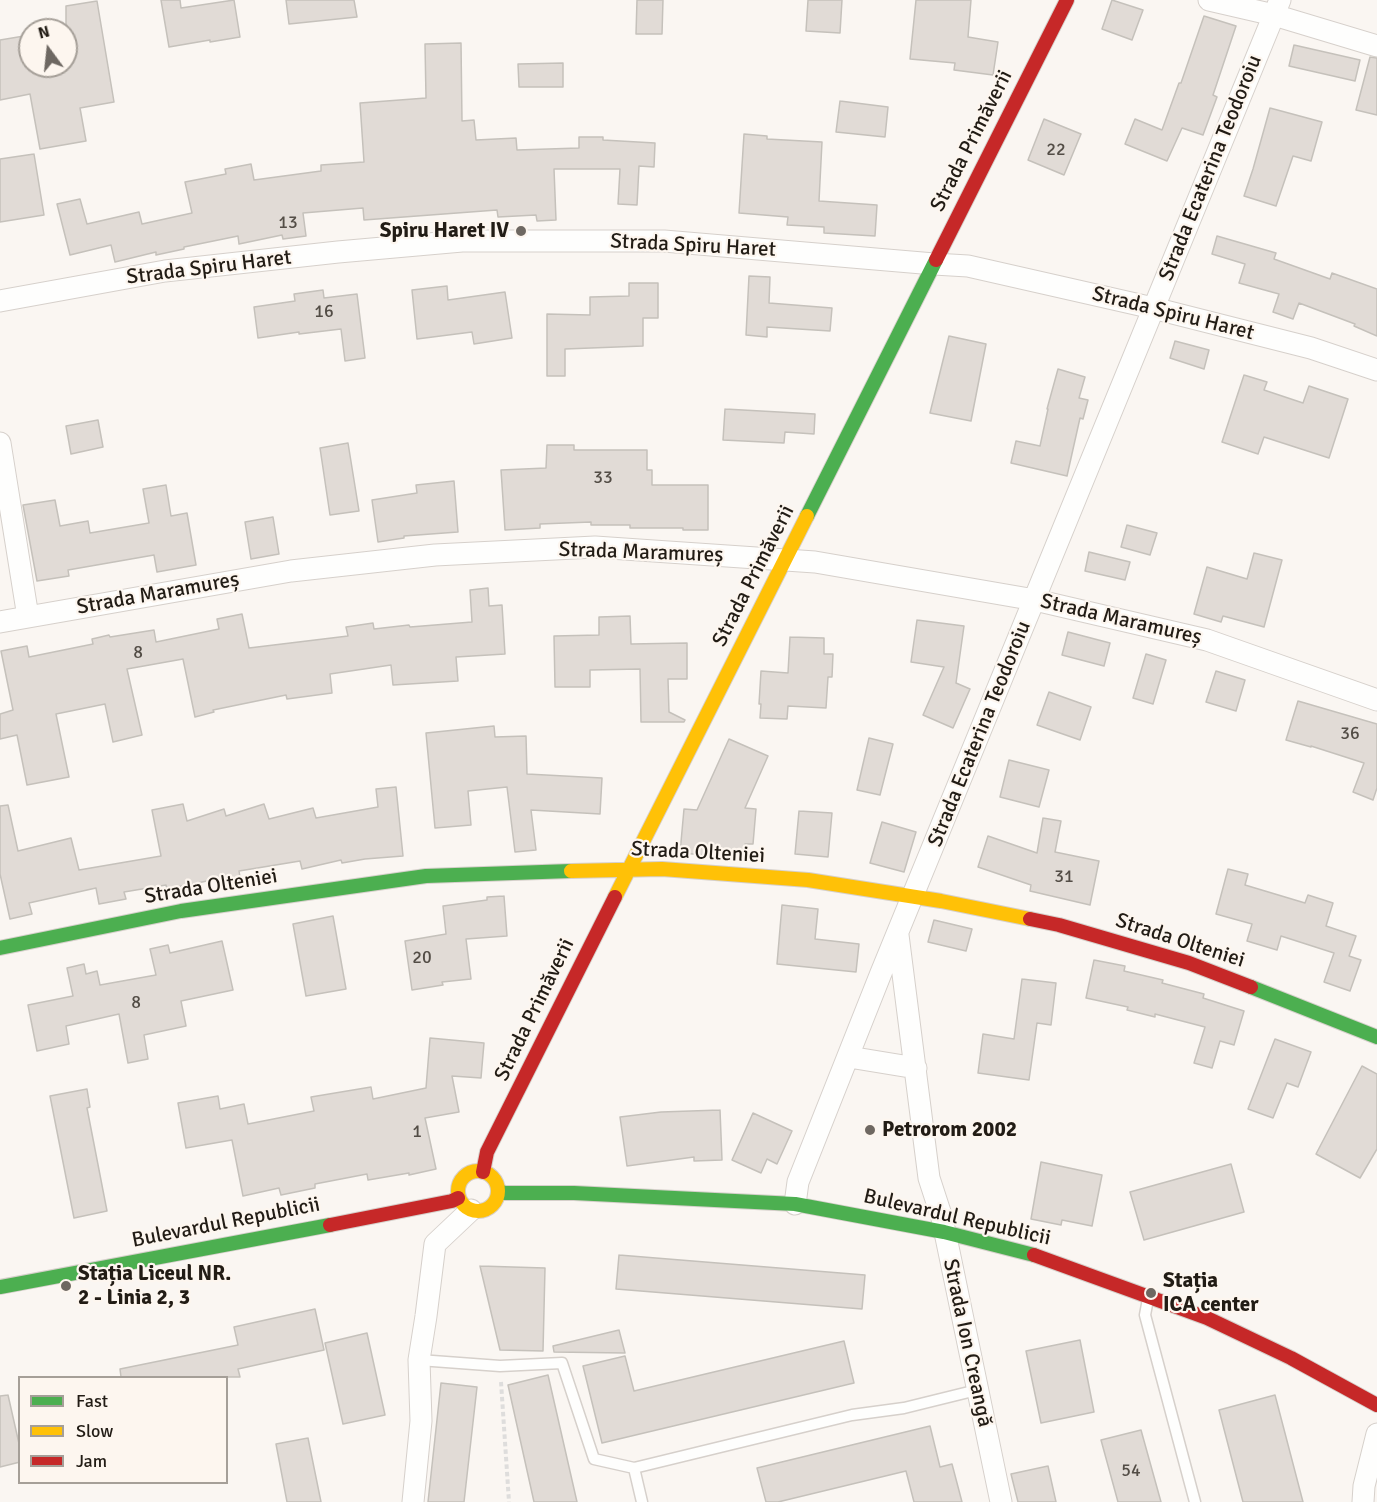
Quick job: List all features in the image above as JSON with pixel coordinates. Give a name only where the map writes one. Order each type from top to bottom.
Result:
[{"type":"main road","name":"Strada Primăverii","points":[[483,1172],[487,1152],[1067,0]]},
{"type":"main road","name":"Strada Olteniei","points":[[0,948],[181,911],[426,876],[662,869],[808,880],[941,901],[1059,925],[1189,963],[1377,1037]]},
{"type":"main road","points":[[470,1172],[483,1172],[494,1179],[498,1191],[497,1198],[489,1208],[477,1212],[464,1204],[458,1186],[460,1180],[470,1172]]},
{"type":"main road","name":"Bulevardul Republicii","points":[[498,1191],[795,1204],[944,1232],[1044,1258],[1207,1318],[1281,1353],[1377,1405]]},
{"type":"main road","name":"Bulevardul Republicii","points":[[0,1287],[452,1201],[464,1204]]},
{"type":"street","points":[[1209,0],[1277,7],[1377,46]]},
{"type":"street","name":"Strada Ecaterina Teodoroiu","points":[[795,1204],[798,1182],[912,897],[1277,7]]},
{"type":"street","name":"Strada Spiru Haret","points":[[0,301],[165,271],[338,252],[462,241],[664,241],[968,266],[1153,308],[1311,348],[1377,370]]},
{"type":"street","points":[[0,443],[28,617]]},
{"type":"street","name":"Strada Maramureș","points":[[0,622],[291,571],[435,555],[595,547],[815,562],[1035,600],[1207,640],[1377,700]]},
{"type":"street","name":"Strada Ion Creangă","points":[[898,934],[929,1178],[942,1218],[1001,1502]]},
{"type":"street","points":[[849,1057],[916,1068]]},
{"type":"street","points":[[413,1502],[421,1420],[419,1360],[435,1244],[464,1204]]},
{"type":"street","points":[[1364,1502],[1364,1486],[1377,1434]]},
{"type":"lane","points":[[1149,1296],[1145,1315],[1195,1502]]},
{"type":"lane","points":[[419,1360],[500,1366],[562,1363],[594,1459],[634,1468],[852,1415],[904,1408],[976,1390]]},
{"type":"lane","points":[[634,1468],[642,1502]]},
{"type":"path","points":[[500,1366],[509,1502]]},
{"type":"building","points":[[161,0],[180,0],[181,8],[234,0],[240,37],[169,47]]},
{"type":"building","points":[[286,0],[354,0],[357,17],[289,24]]},
{"type":"building","points":[[637,0],[663,0],[662,34],[636,34]]},
{"type":"building","points":[[808,0],[842,0],[840,33],[806,31]]},
{"type":"building","points":[[916,0],[971,0],[968,37],[998,42],[993,75],[954,70],[955,63],[910,59]]},
{"type":"building","points":[[1112,0],[1143,10],[1132,40],[1102,29]]},
{"type":"building","points":[[97,1],[114,102],[80,108],[86,141],[40,149],[30,94],[0,100],[0,40],[18,37],[18,78],[78,78],[78,18],[66,18],[66,6]]},
{"type":"building","points":[[1204,16],[1236,26],[1213,95],[1217,97],[1203,135],[1182,128],[1167,161],[1125,144],[1135,119],[1162,130]]},
{"type":"building","points":[[461,43],[462,121],[474,120],[476,140],[516,138],[517,150],[579,148],[579,137],[603,137],[603,140],[655,143],[654,167],[639,166],[637,205],[618,204],[620,169],[554,169],[556,220],[537,221],[536,215],[498,217],[497,210],[364,220],[363,208],[303,213],[306,236],[283,239],[282,235],[239,244],[238,236],[115,262],[111,245],[70,255],[57,204],[80,199],[87,224],[139,212],[142,224],[192,213],[185,182],[226,174],[225,169],[251,164],[254,180],[321,171],[321,165],[364,162],[360,103],[426,98],[425,44]]},
{"type":"building","points":[[1294,45],[1360,60],[1355,81],[1289,66]]},
{"type":"building","points":[[1370,57],[1377,58],[1377,115],[1356,110]]},
{"type":"building","points":[[563,63],[563,87],[519,87],[518,64]]},
{"type":"building","points":[[840,101],[888,107],[885,137],[836,132]]},
{"type":"building","points":[[1270,108],[1322,122],[1311,161],[1293,156],[1276,206],[1244,196]]},
{"type":"building","points":[[1044,119],[1081,134],[1064,175],[1028,160]]},
{"type":"building","points":[[744,134],[767,136],[767,139],[822,142],[819,201],[877,205],[875,236],[824,233],[824,227],[787,225],[788,217],[739,213]]},
{"type":"building","points":[[34,154],[44,215],[0,222],[0,159]]},
{"type":"building","points":[[1217,236],[1276,253],[1274,259],[1330,279],[1332,273],[1377,289],[1377,336],[1354,326],[1355,324],[1299,303],[1293,319],[1273,312],[1279,294],[1239,283],[1245,264],[1212,254]]},
{"type":"building","points":[[749,276],[770,277],[769,303],[832,308],[830,331],[767,327],[767,337],[746,335]]},
{"type":"building","points":[[629,283],[658,283],[658,318],[643,318],[643,346],[565,349],[565,376],[547,376],[547,314],[590,315],[590,297],[629,296]]},
{"type":"building","points":[[447,286],[448,300],[505,292],[512,338],[474,344],[472,332],[417,339],[412,290]]},
{"type":"building","points":[[323,290],[324,298],[357,294],[365,358],[345,361],[341,329],[258,338],[254,307],[295,301],[294,294]]},
{"type":"building","points":[[949,336],[986,344],[971,421],[930,413]]},
{"type":"building","points":[[1175,341],[1209,350],[1204,369],[1170,358]]},
{"type":"building","points":[[1058,369],[1085,377],[1079,398],[1088,400],[1083,419],[1080,418],[1067,476],[1011,463],[1016,441],[1040,446]]},
{"type":"building","points":[[1244,375],[1267,382],[1264,390],[1303,403],[1309,386],[1348,399],[1329,458],[1264,437],[1258,454],[1222,442]]},
{"type":"building","points":[[725,409],[815,414],[814,434],[785,432],[784,443],[723,440]]},
{"type":"building","points":[[98,420],[103,447],[71,454],[66,426]]},
{"type":"building","points":[[348,443],[359,511],[330,515],[320,448]]},
{"type":"building","points":[[547,445],[574,445],[574,450],[647,450],[647,470],[652,470],[652,485],[708,485],[708,530],[630,528],[630,525],[591,525],[591,522],[540,524],[540,528],[505,530],[501,470],[546,468]]},
{"type":"building","points":[[454,481],[458,532],[404,536],[404,538],[378,542],[372,500],[417,493],[416,485]]},
{"type":"building","points":[[166,485],[171,516],[187,513],[196,565],[157,572],[154,555],[68,570],[69,576],[37,581],[23,505],[55,500],[60,526],[88,521],[90,533],[149,523],[143,489]]},
{"type":"building","points":[[273,517],[279,554],[251,559],[245,522]]},
{"type":"building","points":[[1127,525],[1157,533],[1150,555],[1121,547]]},
{"type":"building","points":[[1089,552],[1130,562],[1125,580],[1085,571]]},
{"type":"building","points":[[1254,553],[1282,560],[1264,627],[1223,616],[1221,622],[1194,614],[1207,567],[1247,579]]},
{"type":"building","points":[[488,588],[489,606],[502,605],[505,654],[456,657],[458,681],[393,685],[391,665],[330,674],[332,693],[287,699],[286,695],[213,710],[214,712],[195,717],[183,659],[127,669],[142,735],[113,742],[105,704],[56,714],[69,777],[27,785],[17,735],[0,739],[0,714],[13,710],[1,651],[27,646],[29,657],[93,644],[92,639],[109,635],[110,637],[154,630],[156,642],[219,629],[217,619],[242,614],[249,648],[348,636],[346,627],[373,623],[374,629],[472,622],[470,590]]},
{"type":"building","points":[[630,616],[631,644],[687,643],[687,679],[668,679],[669,712],[685,720],[684,722],[641,722],[640,669],[590,670],[590,687],[555,687],[554,636],[599,635],[599,617]]},
{"type":"building","points":[[917,620],[964,626],[956,683],[970,689],[953,728],[923,715],[944,667],[911,662]]},
{"type":"building","points":[[1068,632],[1110,643],[1104,666],[1062,655]]},
{"type":"building","points":[[790,637],[824,638],[824,654],[833,654],[832,677],[828,677],[826,708],[788,706],[787,719],[760,718],[761,671],[788,673]]},
{"type":"building","points":[[1146,654],[1166,660],[1153,704],[1133,698]]},
{"type":"building","points":[[1216,671],[1245,680],[1236,711],[1206,702]]},
{"type":"building","points":[[1049,692],[1091,707],[1080,740],[1037,725]]},
{"type":"building","points":[[1298,701],[1377,724],[1377,788],[1373,800],[1353,792],[1364,763],[1286,740]]},
{"type":"building","points":[[494,726],[495,737],[526,736],[527,774],[602,778],[600,814],[531,810],[536,850],[515,852],[507,787],[468,791],[471,825],[435,828],[426,733]]},
{"type":"building","points":[[869,738],[893,744],[880,795],[857,790]]},
{"type":"building","points":[[729,739],[768,756],[745,808],[756,809],[753,844],[745,844],[744,858],[680,853],[684,809],[697,810]]},
{"type":"building","points":[[1009,760],[1049,770],[1039,807],[1000,797]]},
{"type":"building","points":[[396,787],[403,856],[342,863],[341,860],[302,869],[300,861],[239,871],[241,883],[219,887],[217,879],[167,889],[166,885],[124,892],[126,899],[99,904],[96,888],[29,903],[32,914],[10,919],[0,874],[0,806],[8,805],[18,851],[71,838],[79,870],[161,856],[152,810],[183,804],[187,821],[224,809],[226,816],[264,804],[269,819],[313,808],[316,818],[378,807],[376,789]]},
{"type":"building","points":[[799,811],[832,813],[828,857],[795,854]]},
{"type":"building","points":[[1043,818],[1061,821],[1055,852],[1099,861],[1090,905],[1030,891],[1031,885],[978,867],[988,836],[1037,853]]},
{"type":"building","points":[[882,822],[916,832],[904,872],[870,863]]},
{"type":"building","points":[[1228,869],[1248,874],[1245,885],[1305,903],[1308,895],[1333,903],[1326,926],[1356,936],[1349,956],[1361,960],[1350,991],[1324,982],[1334,953],[1281,936],[1277,950],[1247,941],[1252,924],[1216,914]]},
{"type":"building","points":[[504,896],[507,936],[466,939],[471,979],[442,982],[443,985],[412,990],[405,941],[446,934],[443,906]]},
{"type":"building","points":[[782,905],[818,909],[815,939],[859,944],[856,972],[777,964]]},
{"type":"building","points":[[333,916],[346,989],[306,996],[293,924]]},
{"type":"building","points":[[934,920],[972,929],[966,951],[928,942]]},
{"type":"building","points":[[222,941],[233,990],[181,1001],[186,1026],[144,1035],[148,1059],[128,1063],[119,1014],[66,1026],[69,1044],[37,1051],[28,1005],[73,996],[67,968],[84,964],[86,974],[97,971],[100,985],[156,975],[150,949],[168,945],[170,953]]},
{"type":"building","points":[[1094,960],[1125,966],[1124,971],[1163,980],[1162,983],[1204,994],[1203,998],[1244,1011],[1234,1045],[1220,1041],[1212,1068],[1194,1063],[1205,1027],[1155,1014],[1155,1017],[1127,1010],[1128,1007],[1086,998]]},
{"type":"building","points":[[1022,979],[1056,983],[1051,1025],[1037,1023],[1029,1080],[978,1073],[983,1034],[1014,1039]]},
{"type":"building","points":[[430,1038],[484,1043],[481,1078],[452,1076],[459,1112],[425,1118],[436,1169],[368,1180],[367,1174],[315,1184],[315,1188],[281,1195],[279,1188],[243,1196],[232,1140],[186,1148],[178,1103],[218,1096],[220,1109],[244,1104],[248,1124],[314,1111],[311,1097],[371,1087],[373,1099],[426,1088]]},
{"type":"building","points":[[1275,1039],[1311,1052],[1298,1087],[1287,1083],[1273,1118],[1248,1109]]},
{"type":"building","points":[[1362,1066],[1377,1074],[1377,1149],[1360,1178],[1316,1154]]},
{"type":"building","points":[[87,1089],[90,1107],[87,1108],[107,1211],[74,1218],[50,1096]]},
{"type":"building","points":[[720,1110],[722,1160],[694,1161],[694,1157],[627,1166],[620,1117],[661,1112]]},
{"type":"building","points":[[753,1113],[792,1131],[777,1164],[767,1159],[761,1173],[732,1160]]},
{"type":"building","points":[[1041,1162],[1102,1175],[1092,1226],[1062,1220],[1061,1225],[1031,1219]]},
{"type":"building","points":[[1231,1164],[1244,1212],[1144,1240],[1130,1192]]},
{"type":"building","points":[[619,1255],[865,1275],[862,1309],[616,1289]]},
{"type":"building","points":[[480,1266],[545,1268],[543,1351],[500,1350]]},
{"type":"building","points":[[315,1309],[324,1350],[238,1369],[240,1377],[121,1376],[120,1369],[238,1345],[234,1327]]},
{"type":"building","points":[[619,1330],[625,1353],[554,1352],[553,1346]]},
{"type":"building","points":[[367,1333],[385,1415],[343,1424],[325,1343]]},
{"type":"building","points":[[1080,1340],[1094,1412],[1041,1423],[1026,1351]]},
{"type":"building","points":[[844,1341],[854,1383],[602,1443],[583,1366],[625,1356],[634,1391]]},
{"type":"building","points":[[548,1375],[577,1502],[534,1502],[508,1385]]},
{"type":"building","points":[[441,1383],[477,1387],[464,1502],[428,1502]]},
{"type":"building","points":[[8,1395],[18,1439],[18,1462],[0,1467],[0,1396]]},
{"type":"building","points":[[1275,1395],[1303,1502],[1243,1502],[1219,1410]]},
{"type":"building","points":[[930,1426],[940,1467],[952,1464],[962,1502],[914,1502],[906,1471],[778,1502],[766,1502],[757,1468]]},
{"type":"building","points":[[1141,1430],[1161,1502],[1118,1502],[1101,1440]]},
{"type":"building","points":[[308,1438],[321,1502],[287,1502],[276,1444]]},
{"type":"building","points":[[1048,1466],[1056,1502],[1018,1502],[1011,1474]]},
{"type":"traffic: fast","points":[[807,516],[936,260]]},
{"type":"traffic: fast","points":[[0,948],[181,911],[426,876],[571,871]]},
{"type":"traffic: fast","points":[[1251,987],[1377,1037]]},
{"type":"traffic: fast","points":[[498,1191],[795,1204],[944,1232],[1034,1255]]},
{"type":"traffic: fast","points":[[0,1287],[330,1225]]},
{"type":"traffic: slow","points":[[615,897],[807,516]]},
{"type":"traffic: slow","points":[[571,871],[662,869],[808,880],[941,901],[1030,919]]},
{"type":"traffic: slow","points":[[478,1171],[486,1172],[492,1177],[497,1183],[498,1191],[497,1199],[492,1205],[486,1210],[478,1211],[470,1210],[464,1205],[459,1199],[458,1191],[459,1183],[464,1177],[470,1172],[478,1171]]},
{"type":"traffic: jam","points":[[936,260],[1067,0]]},
{"type":"traffic: jam","points":[[483,1172],[487,1152],[615,897]]},
{"type":"traffic: jam","points":[[1030,919],[1059,925],[1189,963],[1251,987]]},
{"type":"traffic: jam","points":[[330,1225],[458,1198]]},
{"type":"traffic: jam","points":[[1034,1255],[1207,1318],[1291,1358],[1377,1405]]},
{"type":"place","name":"Spiru Haret IV","points":[[521,231]]},
{"type":"place","name":"Petrorom 2002","points":[[870,1130]]},
{"type":"place","name":"Stația Liceul NR. 2 - Linia 2, 3","points":[[66,1286]]},
{"type":"place","name":"Stația ICA center","points":[[1151,1293]]}]
